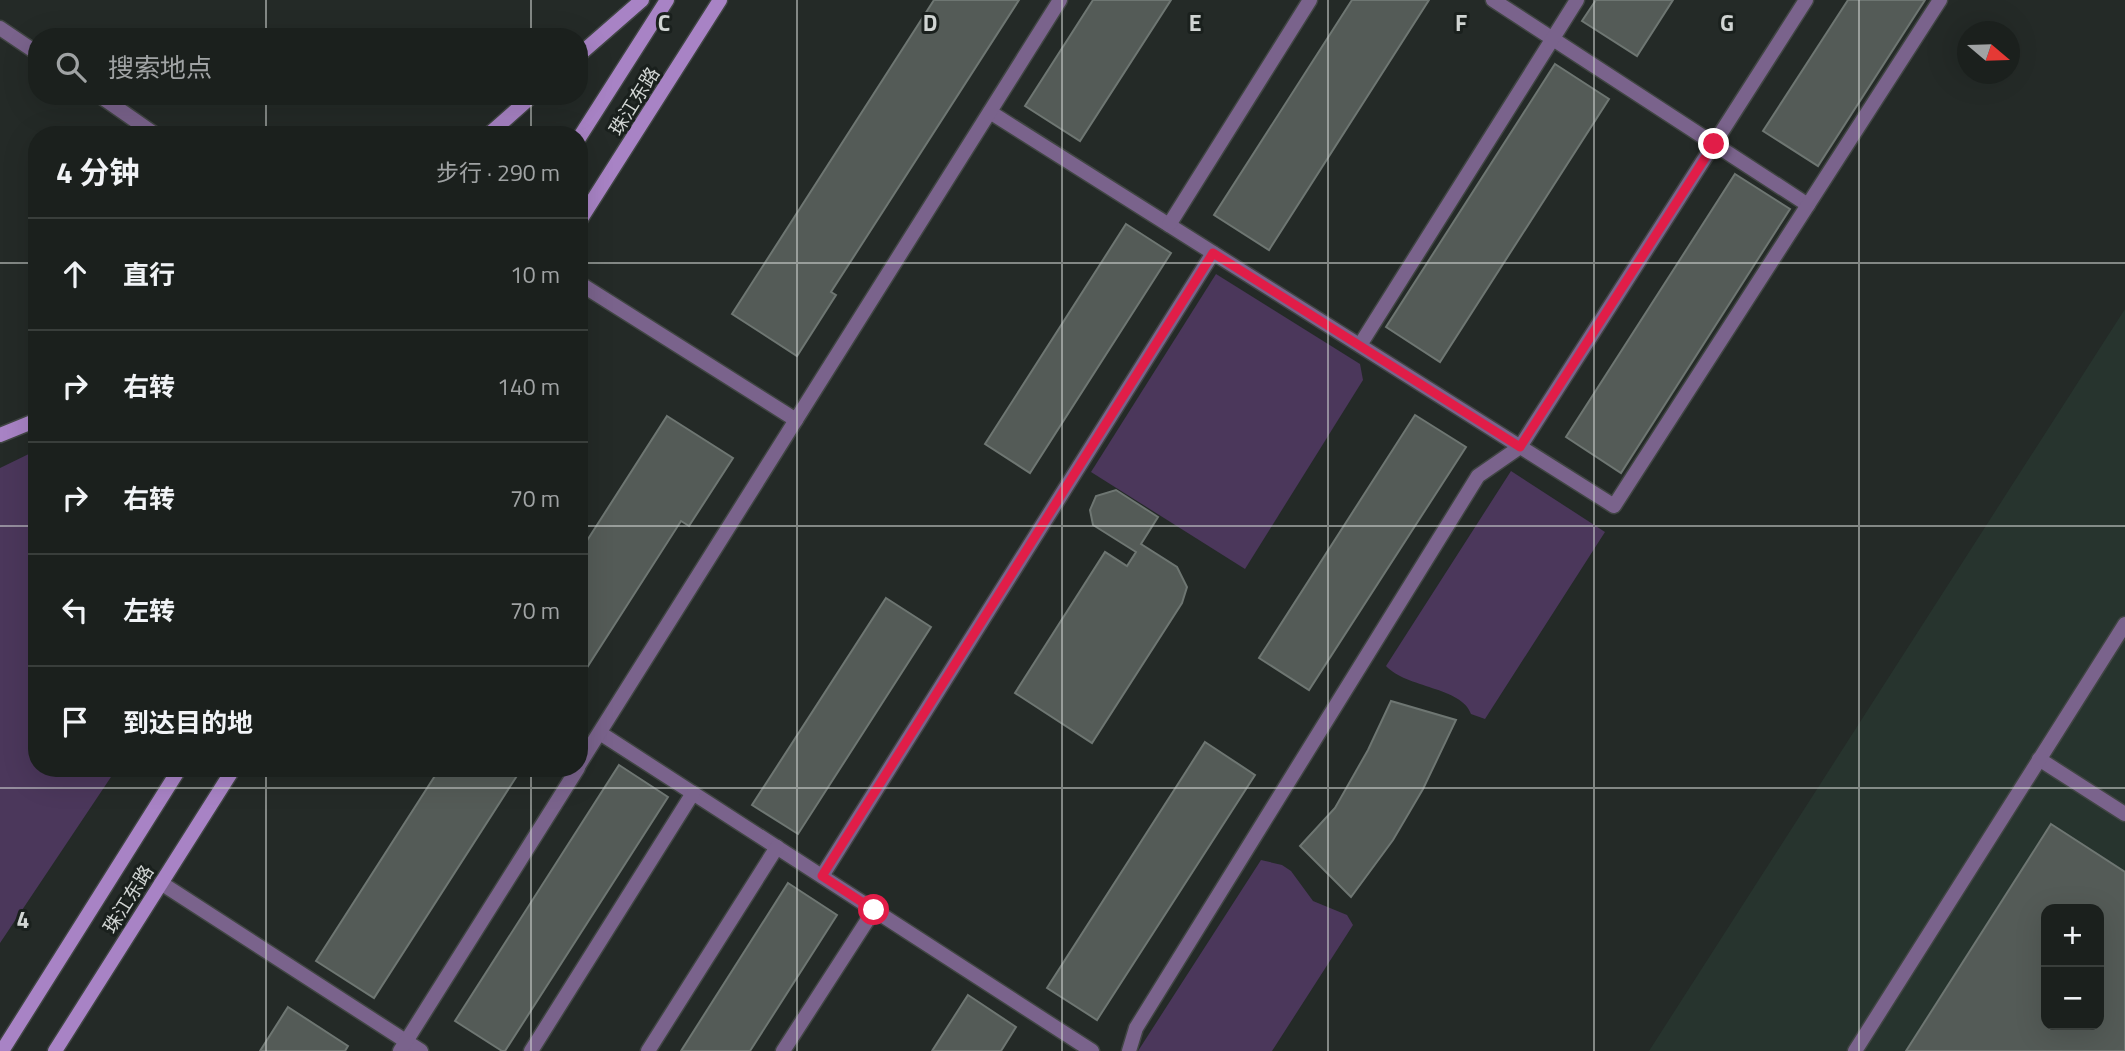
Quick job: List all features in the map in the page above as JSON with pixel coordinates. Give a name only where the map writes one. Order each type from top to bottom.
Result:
[{"type":"main road","points":[[588,47],[642,0]]},
{"type":"main road","name":"珠江东路","points":[[587,126],[667,0]]},
{"type":"main road","name":"珠江东路","points":[[588,208],[720,0]]},
{"type":"main road","points":[[498,126],[522,105]]},
{"type":"main road","points":[[0,435],[28,424]]},
{"type":"main road","name":"珠江东路","points":[[2,1051],[174,777]]},
{"type":"main road","name":"珠江东路","points":[[55,1051],[228,777]]},
{"type":"street","points":[[588,752],[1060,0]]},
{"type":"street","points":[[1169,225],[1310,0]]},
{"type":"street","points":[[1493,0],[1808,205]]},
{"type":"street","points":[[1360,345],[1577,0]]},
{"type":"street","points":[[1129,1051],[1136,1028],[1478,476],[1520,447],[1806,0]]},
{"type":"street","points":[[990,112],[1614,506],[1940,0]]},
{"type":"street","points":[[0,28],[28,47]]},
{"type":"street","points":[[113,105],[143,126]]},
{"type":"street","points":[[822,876],[1213,253]]},
{"type":"street","points":[[588,289],[796,420]]},
{"type":"street","points":[[1855,1051],[2125,624]]},
{"type":"street","points":[[600,733],[1092,1051]]},
{"type":"street","points":[[2039,759],[2125,814]]},
{"type":"street","points":[[403,1046],[572,777]]},
{"type":"street","points":[[531,1051],[693,793]]},
{"type":"street","points":[[649,1051],[777,847]]},
{"type":"street","points":[[161,883],[403,1046],[421,1051]]},
{"type":"street","points":[[783,1051],[874,910]]},
{"type":"shaded area","points":[[1216,274],[1360,364],[1363,380],[1245,569],[1091,472]]},
{"type":"shaded area","points":[[2125,309],[2125,1051],[1649,1051]]},
{"type":"shaded area","points":[[28,454],[28,777],[111,777],[0,943],[0,468]]},
{"type":"shaded area","points":[[1511,471],[1605,532],[1485,719],[1471,714],[1466,705],[1457,698],[1406,679],[1386,666]]},
{"type":"shaded area","points":[[1261,860],[1282,865],[1291,871],[1313,901],[1347,915],[1353,925],[1272,1051],[1138,1051]]},
{"type":"building","points":[[934,0],[1019,0],[831,292],[836,295],[797,356],[732,314]]},
{"type":"building","points":[[1093,0],[1171,0],[1080,141],[1025,106]]},
{"type":"building","points":[[1352,0],[1429,0],[1269,250],[1214,215]]},
{"type":"building","points":[[1596,0],[1673,0],[1637,56],[1582,21]]},
{"type":"building","points":[[1848,0],[1925,0],[1818,166],[1763,131]]},
{"type":"building","points":[[1555,64],[1609,99],[1440,362],[1386,327]]},
{"type":"building","points":[[1735,174],[1790,209],[1621,473],[1566,437]]},
{"type":"building","points":[[1126,224],[1171,253],[1030,473],[985,444]]},
{"type":"building","points":[[1415,415],[1466,447],[1309,690],[1259,658]]},
{"type":"building","points":[[667,416],[733,458],[689,526],[681,521],[588,666],[588,539]]},
{"type":"building","points":[[1116,490],[1158,517],[1141,544],[1177,567],[1187,587],[1182,603],[1092,743],[1015,693],[1105,552],[1127,566],[1136,552],[1093,525],[1090,510],[1096,496]]},
{"type":"building","points":[[886,598],[931,627],[798,834],[752,805]]},
{"type":"building","points":[[1391,701],[1456,720],[1423,789],[1393,840],[1351,897],[1300,846],[1335,808],[1368,750]]},
{"type":"building","points":[[1205,742],[1255,775],[1097,1020],[1047,988]]},
{"type":"building","points":[[619,765],[668,797],[505,1051],[502,1051],[455,1021]]},
{"type":"building","points":[[434,777],[516,777],[374,998],[316,961]]},
{"type":"building","points":[[2051,824],[2125,872],[2125,1051],[1906,1051]]},
{"type":"building","points":[[788,883],[837,915],[750,1051],[681,1051]]},
{"type":"building","points":[[968,995],[1016,1027],[1001,1051],[932,1051]]},
{"type":"building","points":[[288,1007],[348,1046],[345,1051],[260,1051]]},
{"type":"route","points":[[874,910],[822,876],[1213,253],[1520,447],[1714,144]]}]
